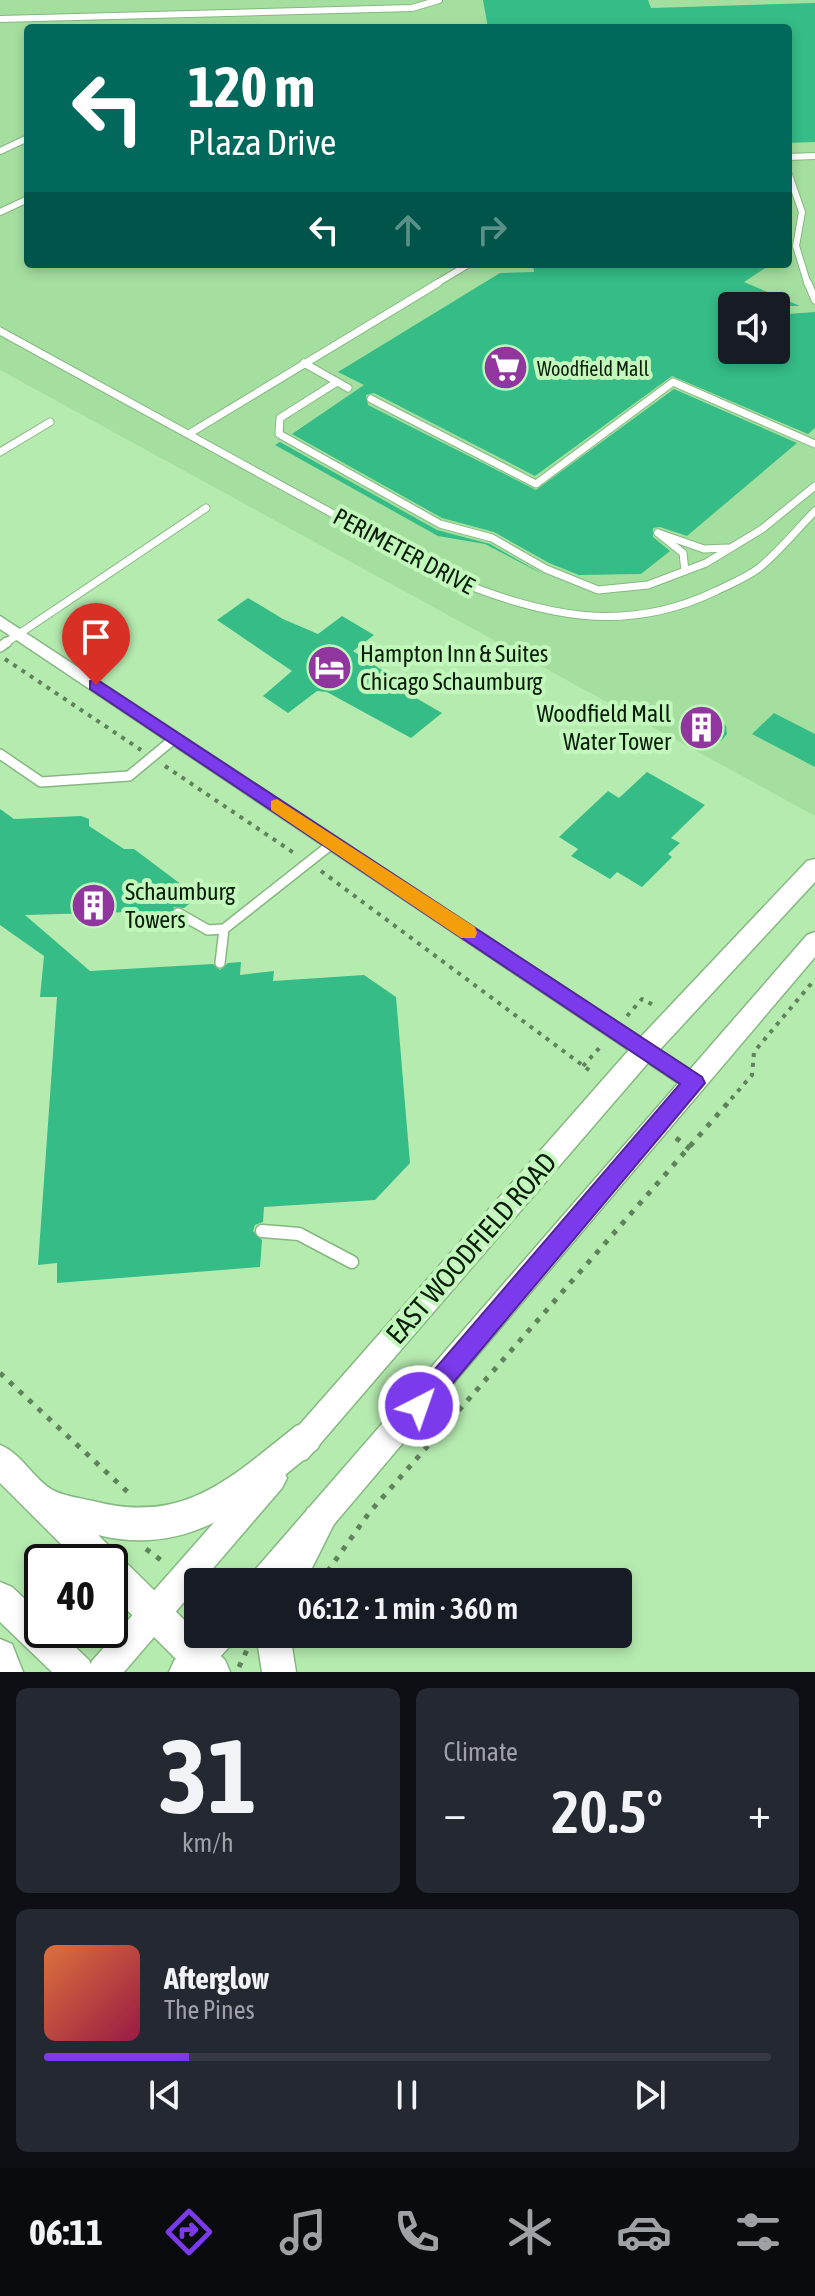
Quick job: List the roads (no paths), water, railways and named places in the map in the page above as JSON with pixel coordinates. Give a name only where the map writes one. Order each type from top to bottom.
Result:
[{"type":"main road","points":[[43,1504],[138,1526],[170,1525],[236,1492],[307,1437]]},
{"type":"main road","points":[[0,1461],[84,1544]]},
{"type":"main road","points":[[294,1568],[320,1520]]},
{"type":"main road","points":[[128,1570],[154,1613],[204,1659]]},
{"type":"main road","points":[[0,1599],[77,1672]]},
{"type":"main road","points":[[275,1648],[279,1672]]},
{"type":"main road","points":[[0,1656],[6,1672]]},
{"type":"street","points":[[0,621],[694,1083]]},
{"type":"street","name":"EAST WOODFIELD ROAD","points":[[103,1672],[611,1087],[815,867]]},
{"type":"street","points":[[277,1568],[815,941]]},
{"type":"lane","points":[[0,19],[107,21],[178,14],[182,19],[248,17],[259,13],[412,8],[439,0]]},
{"type":"lane","points":[[0,151],[24,140]]},
{"type":"lane","points":[[792,157],[815,156]]},
{"type":"lane","points":[[792,183],[802,212],[796,246],[800,266],[815,300]]},
{"type":"lane","points":[[0,212],[24,201]]},
{"type":"lane","points":[[192,432],[462,268]]},
{"type":"lane","name":"PERIMETER DRIVE","points":[[0,331],[192,432],[437,574],[503,602],[546,614],[604,620],[648,615],[706,598],[752,573],[815,511]]},
{"type":"lane","points":[[304,363],[348,388]]},
{"type":"lane","points":[[337,382],[280,418],[279,434],[440,524],[492,538],[546,569],[598,590],[648,585],[685,571],[762,529],[815,486]]},
{"type":"lane","points":[[371,399],[536,484],[673,382],[815,444]]},
{"type":"lane","points":[[0,452],[50,422]]},
{"type":"lane","points":[[0,647],[17,632],[206,508]]},
{"type":"lane","points":[[685,571],[688,563],[684,553],[658,533],[704,549],[732,548]]},
{"type":"lane","points":[[0,754],[41,782],[129,776],[175,738]]},
{"type":"lane","points":[[178,913],[208,930],[224,929],[333,843]]},
{"type":"lane","points":[[220,963],[224,929]]},
{"type":"lane","points":[[262,1231],[286,1228],[314,1237],[352,1262]]},
{"type":"place","name":"Woodfield Mall","points":[[506,368]]},
{"type":"place","name":"Hampton Inn & Suites Chicago Schaumburg","points":[[329,667]]},
{"type":"place","name":"Woodfield Mall Water Tower","points":[[702,727]]},
{"type":"place","name":"Schaumburg Towers","points":[[94,905]]}]
